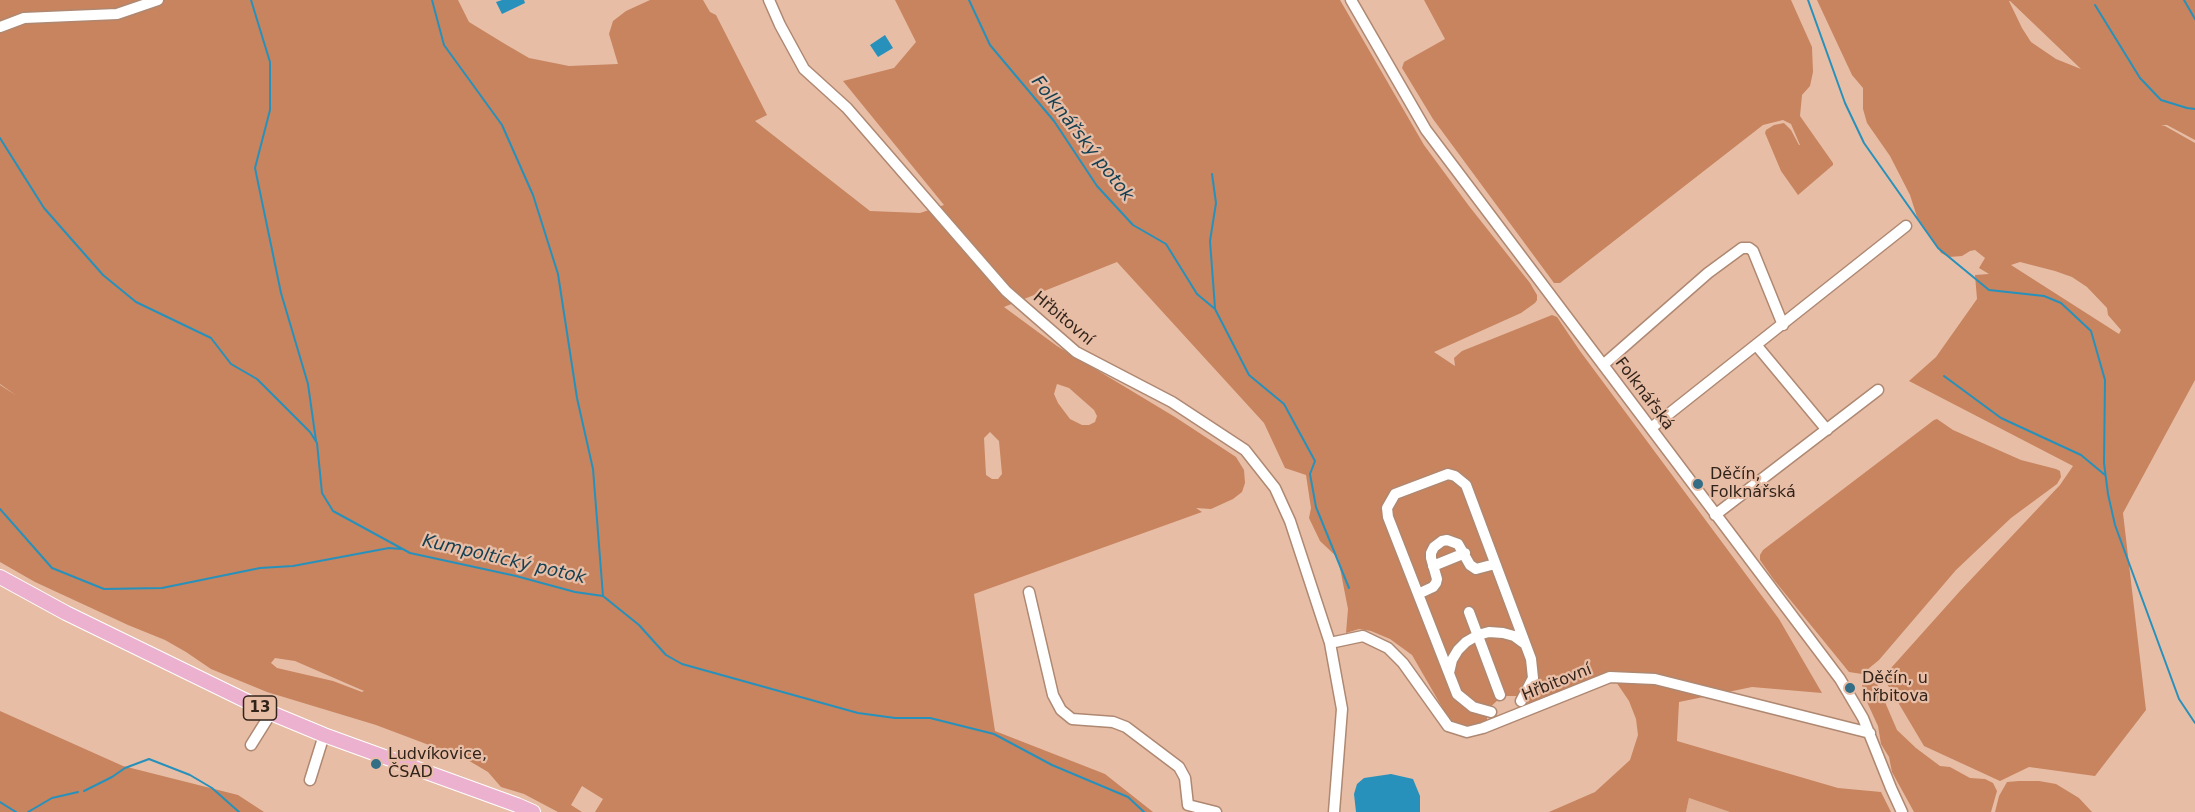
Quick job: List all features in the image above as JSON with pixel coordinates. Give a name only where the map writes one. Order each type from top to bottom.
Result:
[{"type":"main road","name":"13","points":[[0,577],[66,613],[271,713],[324,735],[533,812]]},
{"type":"street","points":[[0,27],[24,18],[117,14],[158,0]]},
{"type":"street","name":"Hřbitovní","points":[[769,0],[804,69],[847,108],[1006,291],[1076,352],[1172,402],[1245,450],[1275,488],[1290,521],[1330,643],[1342,709],[1334,812]]},
{"type":"street","name":"Folknářská","points":[[1351,0],[1426,130],[1840,680],[1856,704],[1870,733],[1902,812]]},
{"type":"street","points":[[1652,428],[1906,226]]},
{"type":"street","points":[[1603,365],[1708,273],[1742,248],[1749,248],[1753,251],[1783,325]]},
{"type":"street","points":[[1757,346],[1827,430]]},
{"type":"street","points":[[1715,514],[1878,390]]},
{"type":"street","points":[[1491,712],[1473,707],[1457,694],[1388,517],[1387,508],[1395,494],[1448,474],[1455,476],[1466,485],[1526,644],[1533,670],[1530,686],[1521,701]]},
{"type":"street","points":[[1418,594],[1436,583],[1431,553],[1434,547],[1442,542],[1453,541],[1462,548],[1470,565],[1476,569],[1495,564]]},
{"type":"street","points":[[1433,566],[1465,553]]},
{"type":"street","points":[[1029,592],[1053,694],[1061,710],[1072,719],[1113,722],[1126,727],[1179,767],[1185,777],[1188,805],[1216,812]]},
{"type":"street","points":[[1469,612],[1500,695]]},
{"type":"street","points":[[1448,674],[1458,650],[1478,635],[1492,632],[1506,633],[1526,644]]},
{"type":"street","name":"Hřbitovní","points":[[1330,643],[1363,636],[1388,648],[1403,663],[1448,726],[1467,732],[1483,728],[1610,677],[1656,679],[1870,733]]},
{"type":"street","points":[[251,745],[271,713]]},
{"type":"street","points":[[310,780],[324,735]]},
{"type":"shaded area","points":[[0,0],[458,0],[469,22],[505,44],[529,58],[569,66],[618,64],[609,34],[613,21],[626,11],[650,0],[703,0],[710,12],[716,15],[767,115],[755,121],[870,211],[920,213],[944,205],[843,81],[894,68],[916,42],[895,0],[1340,0],[1424,145],[1537,295],[1535,303],[1521,313],[1434,352],[1455,366],[1454,358],[1462,351],[1552,315],[1557,317],[1779,619],[1822,693],[1752,687],[1679,702],[1677,741],[1838,788],[1881,792],[1891,812],[1730,812],[1689,798],[1686,812],[1549,812],[1595,792],[1630,760],[1638,735],[1636,719],[1629,701],[1610,673],[1529,705],[1521,696],[1505,696],[1487,710],[1487,722],[1467,728],[1450,721],[1412,655],[1390,639],[1371,631],[1359,629],[1346,633],[1348,609],[1338,558],[1320,541],[1309,518],[1311,508],[1306,475],[1285,468],[1264,423],[1117,262],[1004,307],[1057,346],[1175,417],[1236,457],[1244,470],[1245,483],[1242,492],[1233,499],[1211,509],[1196,508],[1202,512],[974,594],[995,731],[1105,774],[1153,812],[595,812],[603,799],[582,786],[571,805],[582,812],[558,812],[524,794],[501,787],[488,772],[466,759],[376,725],[267,692],[211,669],[165,640],[35,582],[0,562],[0,385],[17,396],[0,384]],"holes":[[[1057,384],[1069,388],[1094,410],[1097,416],[1095,422],[1082,425],[1070,419],[1054,394]],[[990,432],[999,441],[1002,474],[998,479],[992,479],[986,475],[984,438]],[[275,658],[295,661],[364,691],[277,668],[271,663]]]},
{"type":"shaded area","points":[[1424,0],[1791,0],[1812,47],[1813,72],[1810,86],[1802,95],[1800,116],[1833,165],[1798,195],[1781,171],[1765,133],[1774,125],[1784,123],[1800,145],[1791,124],[1783,120],[1763,125],[1560,283],[1554,283],[1433,119],[1402,68],[1404,62],[1445,39]]},
{"type":"shaded area","points":[[1817,0],[2195,0],[2195,140],[2167,125],[2161,125],[2195,143],[2195,380],[2123,513],[2146,710],[2095,776],[2029,767],[2000,781],[1924,746],[1883,677],[2060,485],[2073,466],[1909,381],[1936,357],[1977,299],[1975,275],[1989,274],[1979,268],[1985,258],[1975,250],[1962,256],[1949,257],[1941,253],[1917,217],[1910,195],[1890,156],[1867,123],[1863,109],[1863,88],[1852,75]],"holes":[[[2010,1],[2081,69],[2056,59],[2031,42]],[[2020,262],[2072,277],[2087,287],[2107,308],[2108,315],[2121,330],[2119,334],[2011,265]]]},
{"type":"shaded area","points":[[1937,419],[1953,430],[2021,460],[2056,469],[2060,471],[2061,477],[2057,484],[2011,518],[1956,570],[1879,660],[1862,674],[1849,672],[1774,580],[1760,560],[1760,555],[1763,550]]},
{"type":"shaded area","points":[[1871,678],[1875,680],[1879,688],[1897,730],[1916,748],[1940,766],[1950,767],[1970,778],[1985,779],[1993,783],[1997,791],[1991,812],[1914,812],[1892,772],[1889,757],[1881,744],[1878,726],[1867,702],[1862,685]]},
{"type":"shaded area","points":[[0,711],[123,766],[238,795],[264,812],[0,812]]},
{"type":"shaded area","points":[[2007,782],[2056,784],[2079,798],[2092,812],[1995,812],[1999,796]]},
{"type":"shaded area","points":[[1689,798],[1730,812],[1686,812]]},
{"type":"water","points":[[524,0],[525,3],[502,14],[496,2]]},
{"type":"water","points":[[885,35],[893,48],[878,57],[870,45]]},
{"type":"water","points":[[1391,774],[1413,779],[1420,796],[1420,812],[1356,812],[1354,794],[1357,784],[1364,778]]},
{"type":"waterway","points":[[251,0],[270,62],[270,110],[255,168],[281,293],[308,384],[316,441]]},
{"type":"waterway","points":[[432,0],[444,45],[502,125],[533,195],[558,274],[577,398],[593,469],[603,596]]},
{"type":"waterway","name":"Folknářský potok","points":[[969,0],[990,45],[1054,121],[1097,186],[1133,225],[1166,244],[1197,294],[1215,309],[1249,375],[1284,404],[1315,461],[1310,474],[1316,507],[1349,588]]},
{"type":"waterway","points":[[1808,0],[1845,103],[1864,143],[1938,248],[1989,290],[2044,296],[2061,303],[2091,331],[2105,380],[2104,463],[2115,525],[2179,699],[2195,723]]},
{"type":"waterway","points":[[2184,0],[2195,19]]},
{"type":"waterway","points":[[2095,5],[2140,78],[2161,100],[2195,109]]},
{"type":"waterway","name":"Kumpoltický potok","points":[[0,138],[44,208],[103,275],[136,302],[211,338],[231,364],[257,379],[310,432],[317,443],[322,493],[333,511],[410,553],[516,576],[575,592],[603,596],[639,625],[666,655],[682,664],[858,713],[895,718],[930,718],[994,734],[1052,765],[1128,797],[1144,812]]},
{"type":"waterway","points":[[1212,174],[1216,203],[1210,241],[1215,308]]},
{"type":"waterway","points":[[1944,376],[2001,418],[2081,455],[2105,475]]},
{"type":"waterway","points":[[0,509],[52,568],[104,589],[162,588],[260,568],[293,566],[389,548],[401,549]]},
{"type":"waterway","points":[[84,791],[125,768],[149,759],[190,775],[212,788],[239,812]]},
{"type":"waterway","points":[[28,812],[52,798],[78,792]]},
{"type":"waterway","points":[[0,802],[16,812]]},
{"type":"place","name":"Děčín, Folknářská","points":[[1698,484]]},
{"type":"place","name":"Děčín, u hřbitova","points":[[1850,688]]},
{"type":"place","name":"Ludvíkovice, ČSAD","points":[[376,764]]}]
